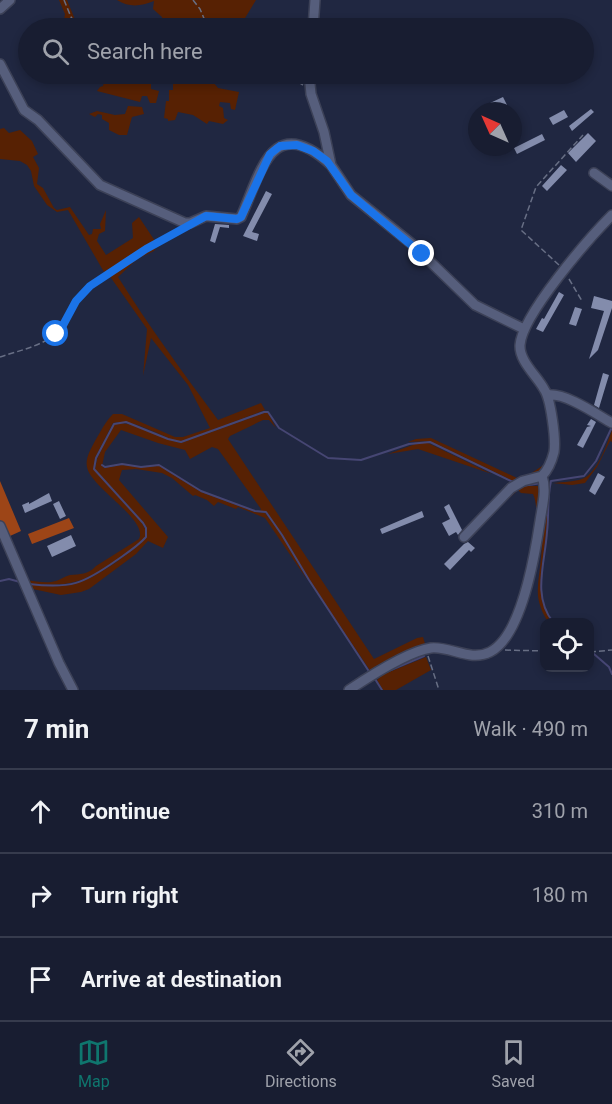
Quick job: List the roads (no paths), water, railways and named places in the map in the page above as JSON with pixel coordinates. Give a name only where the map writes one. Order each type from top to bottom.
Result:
[{"type":"street","points":[[0,9],[10,0]]},
{"type":"street","points":[[314,18],[315,0]]},
{"type":"street","points":[[0,64],[24,110],[38,120],[100,185],[177,220],[190,223],[206,216],[237,219],[241,217],[266,160],[274,150],[287,145],[305,147],[313,151],[331,165],[351,195],[412,244],[468,300],[486,312],[524,329]]},
{"type":"street","points":[[309,84],[324,132],[331,165]]},
{"type":"street","points":[[594,173],[612,186]]},
{"type":"street","points":[[464,537],[511,488],[523,481],[542,476],[549,465],[554,449],[548,395],[521,353],[520,346],[524,329],[549,290],[612,215]]},
{"type":"street","points":[[548,395],[555,394],[567,398],[612,423]]},
{"type":"street","points":[[349,690],[374,673],[425,650],[439,649],[480,655],[496,648],[506,636],[515,618],[532,564],[545,483],[542,476]]},
{"type":"street","points":[[0,526],[59,663],[73,690]]},
{"type":"waterway","points":[[29,584],[56,586],[76,583],[95,575],[125,555],[146,537],[146,528],[143,523],[94,469],[96,458],[114,424],[126,422],[181,442],[268,412],[279,428],[328,458],[361,460],[409,444],[430,442],[513,482]]},
{"type":"waterway","points":[[551,618],[543,601],[541,579],[551,481],[584,476],[596,461],[612,427]]},
{"type":"waterway","points":[[102,465],[105,467],[122,464],[141,467],[159,465],[201,491],[255,511],[266,512],[370,673]]},
{"type":"waterway","points":[[522,486],[542,483]]},
{"type":"waterway","points":[[0,581],[9,579],[20,582]]},
{"type":"waterway","points":[[594,654],[609,667],[612,674]]},
{"type":"waterway","points":[[386,672],[424,656]]},
{"type":"waterway","points":[[379,676],[375,679],[382,690]]}]
